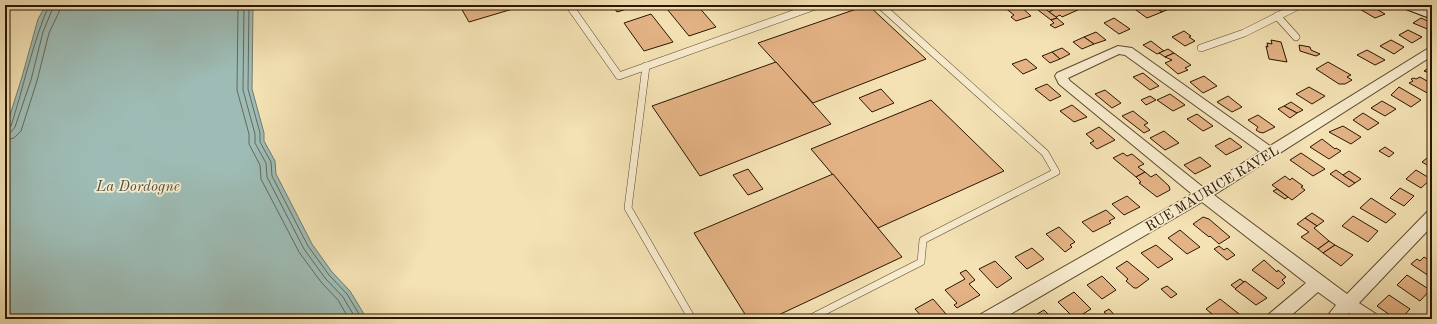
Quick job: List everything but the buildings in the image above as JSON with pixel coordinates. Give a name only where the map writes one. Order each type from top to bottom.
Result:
[{"type":"main road","points":[[1412,5],[1432,14]]},
{"type":"street","points":[[1271,153],[1128,50],[1118,50],[1061,76],[1065,84],[1203,195],[1317,283],[1370,319]]},
{"type":"street","name":"RUE MAURICE RAVEL","points":[[987,319],[1203,195],[1432,50]]},
{"type":"street","points":[[1332,319],[1432,216]]},
{"type":"street","points":[[1275,319],[1317,283]]},
{"type":"lane","points":[[569,5],[619,76],[818,5]]},
{"type":"lane","points":[[809,319],[921,262],[923,240],[1056,172],[1045,153],[880,5]]},
{"type":"lane","points":[[1202,48],[1244,33],[1300,5]]},
{"type":"lane","points":[[1277,16],[1296,38]]},
{"type":"lane","points":[[646,66],[628,208],[692,319]]},
{"type":"water","name":"La Dordogne","points":[[46,5],[253,5],[252,89],[264,133],[264,141],[275,161],[276,174],[312,244],[332,272],[350,291],[367,319],[5,319],[5,131],[38,19]]}]
